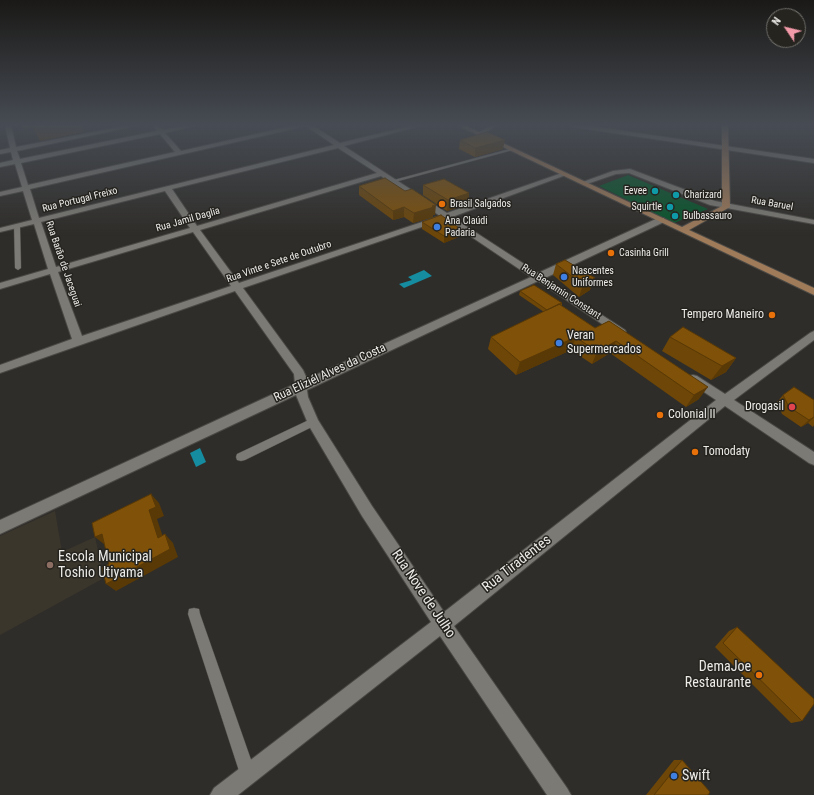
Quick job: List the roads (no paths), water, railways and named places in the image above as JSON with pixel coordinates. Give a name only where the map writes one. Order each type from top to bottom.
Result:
[{"type":"main road","points":[[538,162],[814,292]]},
{"type":"main road","points":[[682,230],[726,207],[725,162]]},
{"type":"street","points":[[0,165],[12,162]]},
{"type":"street","name":"Rua Barão de Jaceguai","points":[[17,162],[53,271],[78,341]]},
{"type":"street","points":[[0,194],[139,162]]},
{"type":"street","name":"Rua Portugal Freixo","points":[[0,230],[274,162]]},
{"type":"street","name":"Rua Benjamin Constant","points":[[364,162],[382,174],[397,180],[538,278],[632,339]]},
{"type":"street","name":"Rua Baruel","points":[[584,183],[614,172],[630,171],[708,202],[726,207],[814,222]]},
{"type":"street","name":"Rua Jamil Daglia","points":[[0,286],[382,174]]},
{"type":"street","name":"Rua Vinte e Sete de Outubro","points":[[0,369],[78,341],[447,216],[564,174]]},
{"type":"street","name":"Rua Nove de Julho","points":[[167,188],[299,373],[302,385],[302,397],[313,422],[367,511],[442,624],[560,795]]},
{"type":"street","name":"Rua Eliziél Alves da Costa","points":[[0,527],[302,385],[538,278],[661,220]]},
{"type":"street","name":"Rua Tiradentes","points":[[221,795],[442,624],[725,400],[814,335]]},
{"type":"street","points":[[685,374],[814,459]]},
{"type":"lane","points":[[397,180],[401,176],[408,173],[442,163],[465,162]]},
{"type":"lane","points":[[17,226],[18,268]]},
{"type":"lane","points":[[241,457],[313,422]]},
{"type":"lane","points":[[194,614],[248,774]]},
{"type":"water","points":[[424,270],[432,276],[404,288],[399,284],[412,280],[408,277]]},
{"type":"water","points":[[200,448],[206,462],[196,467],[190,453]]},
{"type":"place","name":"Eevee","points":[[655,191]]},
{"type":"place","name":"Charizard","points":[[676,195]]},
{"type":"place","name":"Brasil Salgados","points":[[442,204]]},
{"type":"place","name":"Squirtle","points":[[670,207]]},
{"type":"place","name":"Bulbassauro","points":[[675,216]]},
{"type":"place","name":"Ana Claúdi Padaria","points":[[437,227]]},
{"type":"place","name":"Casinha Grill","points":[[611,253]]},
{"type":"place","name":"Nascentes Uniformes","points":[[564,277]]},
{"type":"place","name":"Tempero Maneiro","points":[[772,315]]},
{"type":"place","name":"Veran Supermercados","points":[[559,343]]},
{"type":"place","name":"Drogasil","points":[[792,407]]},
{"type":"place","name":"Colonial II","points":[[660,415]]},
{"type":"place","name":"Tomodaty","points":[[695,452]]},
{"type":"place","name":"Escola Municipal Toshio Utiyama","points":[[50,565]]},
{"type":"place","name":"DemaJoe Restaurante","points":[[759,675]]},
{"type":"place","name":"Swift","points":[[674,776]]}]
